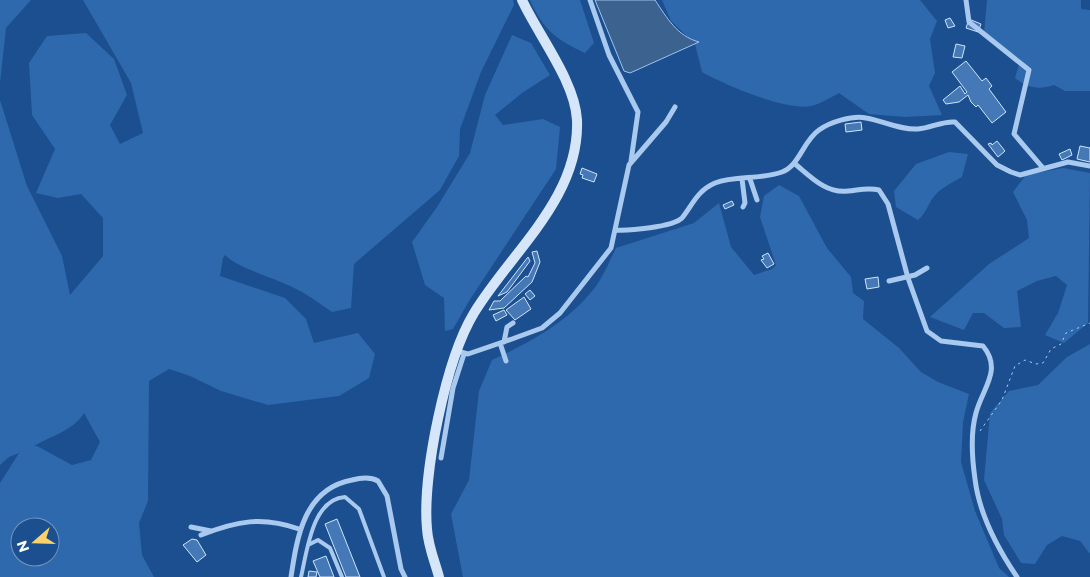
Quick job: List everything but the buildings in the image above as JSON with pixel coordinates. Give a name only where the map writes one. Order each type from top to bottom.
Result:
[{"type":"street","points":[[439,577],[427,530],[427,492],[444,394],[473,314],[562,190],[571,165],[577,119],[572,101],[566,83],[522,0]]},
{"type":"street","points":[[460,352],[502,343],[542,328],[560,313],[611,248],[626,173],[631,162],[638,112],[609,55],[590,0]]},
{"type":"street","points":[[966,0],[969,22],[1029,70],[1014,134],[1043,168]]},
{"type":"street","points":[[631,162],[666,122],[675,107]]},
{"type":"street","points":[[615,230],[630,231],[677,221],[695,197],[704,189],[725,180],[750,179],[782,172],[794,163],[806,144],[819,130],[838,122],[861,118],[896,127],[918,129],[948,121],[955,122],[997,165],[1020,175],[1068,162],[1090,166]]},
{"type":"street","points":[[794,163],[819,184],[832,190],[846,192],[872,188],[879,190],[888,204],[907,277],[927,331],[941,341],[983,346],[989,353],[992,369],[989,384],[976,413],[973,443],[975,480],[984,516],[1017,577]]},
{"type":"street","points":[[742,179],[745,203],[743,207]]},
{"type":"street","points":[[750,179],[757,200]]},
{"type":"street","points":[[889,281],[907,277],[927,268]]},
{"type":"street","points":[[506,361],[502,343],[507,327],[513,323]]},
{"type":"street","points":[[441,458],[460,352]]},
{"type":"street","points":[[290,577],[299,529],[320,494],[346,481],[375,479],[383,487],[387,496],[401,569],[405,577]]},
{"type":"street","points":[[201,535],[237,524],[266,520],[299,529]]},
{"type":"street","points":[[191,527],[211,531]]},
{"type":"lane","points":[[301,577],[311,534],[326,504],[335,499],[345,497],[359,509],[384,577]]},
{"type":"lane","points":[[308,545],[318,540],[325,543],[333,553],[342,577]]},
{"type":"path","points":[[973,443],[1002,400],[1015,366],[1025,360],[1036,364],[1043,363],[1051,349],[1062,344],[1066,333],[1090,322]]},
{"type":"shaded area","points":[[0,0],[31,0],[6,28],[0,83]]},
{"type":"shaded area","points":[[83,0],[513,0],[514,5],[481,72],[460,129],[459,156],[440,190],[354,264],[351,308],[332,312],[297,289],[247,269],[225,255],[223,258],[220,276],[285,298],[306,319],[314,343],[358,333],[375,354],[369,378],[339,396],[268,405],[221,391],[190,376],[169,369],[149,381],[148,501],[139,523],[142,555],[154,577],[0,577],[0,483],[19,453],[9,457],[0,465],[0,100],[27,186],[62,256],[70,295],[103,256],[103,218],[81,194],[58,198],[36,193],[55,149],[32,115],[29,63],[47,36],[86,33],[114,59],[127,95],[110,125],[120,144],[143,133],[131,83]],"holes":[[[84,413],[100,442],[91,460],[72,465],[34,446],[68,428],[80,419]]]},
{"type":"shaded area","points":[[530,0],[580,0],[594,43],[585,53],[566,43],[546,27]]},
{"type":"shaded area","points":[[595,0],[655,0],[668,20],[679,31],[699,42],[630,73],[624,71]]},
{"type":"shaded area","points":[[662,0],[920,0],[937,21],[930,39],[935,73],[929,86],[942,115],[905,117],[869,114],[839,93],[815,105],[800,107],[772,101],[725,84],[702,72],[695,44],[671,21]]},
{"type":"shaded area","points":[[987,0],[1081,0],[1081,9],[1090,10],[1090,91],[1065,91],[1054,85],[1033,87],[1015,78],[1019,64],[984,34]]},
{"type":"shaded area","points":[[512,35],[531,43],[550,75],[522,93],[495,115],[503,125],[543,119],[560,127],[556,169],[469,301],[453,329],[445,331],[444,298],[425,285],[412,242],[437,207],[470,153],[485,95]]},
{"type":"shaded area","points":[[949,152],[968,154],[962,177],[938,192],[918,220],[896,207],[894,191],[916,164]]},
{"type":"shaded area","points":[[1063,168],[1090,173],[1088,323],[1064,343],[1045,335],[1058,313],[1067,285],[1056,276],[1037,281],[1017,291],[1021,327],[1004,328],[984,313],[973,313],[964,330],[930,317],[989,264],[1029,238],[1027,220],[1013,192],[1026,175]]},
{"type":"shaded area","points":[[779,185],[799,196],[827,248],[851,277],[853,293],[864,301],[863,319],[899,348],[921,372],[938,382],[969,394],[963,422],[961,462],[975,511],[999,568],[1009,577],[463,577],[451,514],[469,480],[479,391],[492,360],[535,338],[574,310],[599,282],[616,248],[694,223],[719,203],[731,247],[754,275],[772,269],[776,265],[760,217],[764,196]]},
{"type":"shaded area","points":[[1090,344],[1090,554],[1080,541],[1062,536],[1047,545],[1035,564],[1021,563],[1004,535],[1002,519],[984,480],[990,413],[1009,391],[1038,385],[1067,357]]}]
